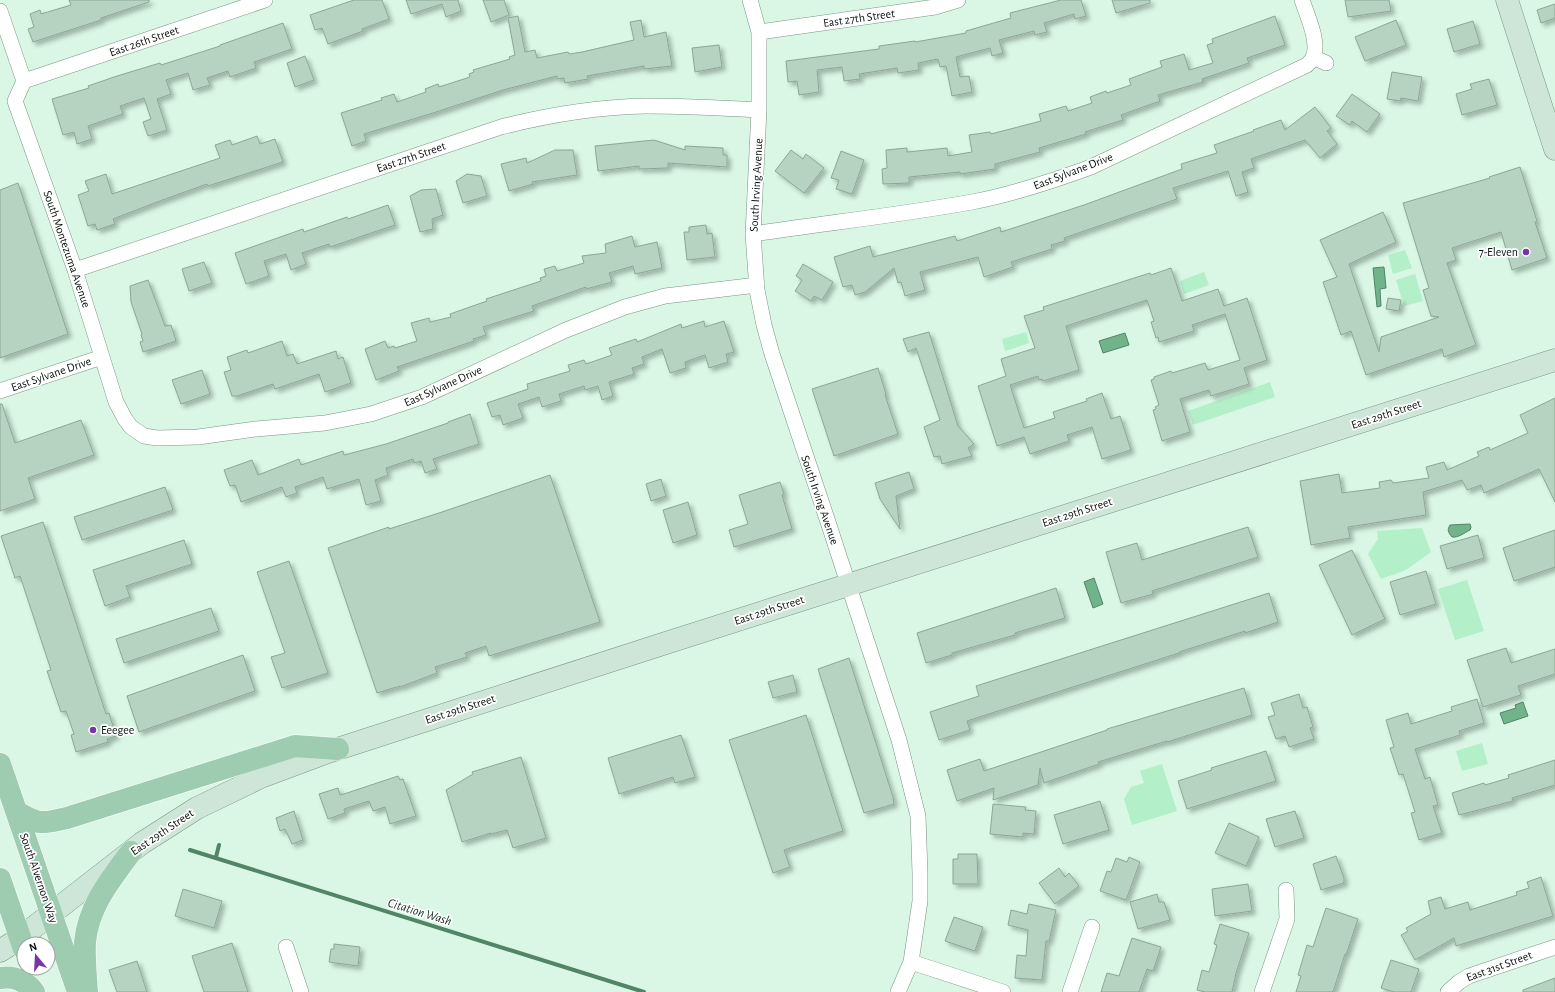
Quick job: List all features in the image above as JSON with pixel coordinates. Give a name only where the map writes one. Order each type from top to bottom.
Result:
[{"type":"main road","points":[[17,812],[31,821],[43,823],[67,818],[295,746],[338,749]]},
{"type":"main road","name":"South Alvernon Way","points":[[0,764],[78,992]]},
{"type":"main road","points":[[87,992],[85,942],[90,916],[96,903],[131,852]]},
{"type":"main road","points":[[0,880],[19,936]]},
{"type":"main road","points":[[33,976],[39,992]]},
{"type":"main road","points":[[0,978],[9,977],[22,980],[34,992]]},
{"type":"street","name":"East 26th Street","points":[[24,81],[265,0]]},
{"type":"street","name":"South Irving Avenue","points":[[750,0],[759,32],[759,110],[753,234],[757,285],[764,325],[772,354],[849,584],[899,740],[918,816],[920,901],[911,962],[898,992]]},
{"type":"street","name":"East 27th Street","points":[[759,32],[935,7],[958,0]]},
{"type":"street","name":"East Sylvane Drive","points":[[753,234],[973,202],[1058,180],[1091,167],[1320,60],[1315,49],[1314,38],[1302,0]]},
{"type":"street","points":[[1507,0],[1551,125],[1555,149]]},
{"type":"street","points":[[0,11],[24,81]]},
{"type":"street","name":"South Montezuma Avenue","points":[[24,81],[15,101],[75,270],[116,402],[124,418]]},
{"type":"street","name":"East 27th Street","points":[[75,270],[501,127],[525,121],[602,108],[646,106],[759,110]]},
{"type":"street","name":"East Sylvane Drive","points":[[124,418],[131,427],[144,436],[198,437],[256,429],[324,423],[365,415],[399,405],[422,396],[566,330],[625,307],[665,296],[757,285]]},
{"type":"street","name":"East Sylvane Drive","points":[[0,391],[102,357]]},
{"type":"street","name":"East 29th Street","points":[[30,936],[51,914],[142,843],[197,808],[261,777],[338,749],[849,584],[1555,360]]},
{"type":"street","points":[[1262,992],[1287,919],[1286,890]]},
{"type":"street","points":[[1070,992],[1092,927]]},
{"type":"street","name":"East 29th Street","points":[[0,951],[16,946]]},
{"type":"street","points":[[286,947],[301,992]]},
{"type":"street","name":"East 31st Street","points":[[1448,992],[1458,982],[1469,976],[1555,947]]},
{"type":"street","points":[[911,962],[1003,992]]},
{"type":"shaded area","points":[[1405,250],[1412,268],[1393,274],[1388,255]]},
{"type":"shaded area","points":[[1384,267],[1386,288],[1380,289],[1381,306],[1377,307],[1373,268]]},
{"type":"shaded area","points":[[1204,272],[1209,285],[1184,294],[1180,281]]},
{"type":"shaded area","points":[[1415,274],[1423,301],[1404,306],[1396,280]]},
{"type":"shaded area","points":[[1026,332],[1029,343],[1005,351],[1002,339]]},
{"type":"shaded area","points":[[1125,333],[1129,345],[1103,353],[1099,341]]},
{"type":"shaded area","points":[[1270,382],[1275,397],[1193,425],[1188,411]]},
{"type":"shaded area","points":[[1470,524],[1470,530],[1459,536],[1452,537],[1448,530],[1450,525]]},
{"type":"shaded area","points":[[1422,528],[1431,552],[1406,570],[1381,579],[1368,554],[1378,539],[1377,531]]},
{"type":"shaded area","points":[[1094,578],[1103,604],[1093,608],[1084,582]]},
{"type":"shaded area","points":[[1467,580],[1484,631],[1455,640],[1438,589]]},
{"type":"shaded area","points":[[1523,702],[1528,716],[1504,724],[1500,713],[1516,708],[1515,705]]},
{"type":"shaded area","points":[[1482,743],[1488,764],[1462,771],[1456,751]]},
{"type":"shaded area","points":[[1162,764],[1177,811],[1132,825],[1124,799],[1131,787],[1144,783],[1140,771]]},
{"type":"building","points":[[69,0],[149,0],[149,2],[101,18],[101,20],[33,42],[28,29],[34,27],[30,14],[40,10],[41,14],[71,5]]},
{"type":"building","points":[[354,0],[382,0],[389,19],[362,29],[363,31],[328,44],[322,28],[315,30],[310,15]]},
{"type":"building","points":[[406,0],[458,0],[461,11],[446,17],[442,4],[411,14]]},
{"type":"building","points":[[483,0],[504,0],[509,15],[491,22]]},
{"type":"building","points":[[1061,0],[1081,0],[1086,16],[1075,19],[1074,14],[1044,23],[1047,32],[1035,35],[1034,31],[999,40],[1003,53],[992,56],[990,48],[956,57],[960,77],[969,76],[972,92],[952,96],[946,66],[940,67],[938,59],[918,63],[919,70],[898,73],[897,68],[859,74],[860,79],[844,81],[842,67],[817,70],[819,92],[799,95],[797,81],[788,82],[786,61],[879,49],[879,46],[915,42],[966,33],[966,31],[1011,18],[1010,13]]},
{"type":"building","points":[[1112,0],[1150,0],[1150,3],[1116,13]]},
{"type":"building","points":[[1345,0],[1389,0],[1391,11],[1348,17]]},
{"type":"building","points":[[1555,4],[1555,18],[1541,23],[1537,10]]},
{"type":"building","points":[[518,16],[525,52],[535,50],[537,58],[568,52],[569,54],[582,52],[634,40],[630,22],[641,20],[644,37],[666,32],[672,66],[644,69],[644,66],[587,76],[588,79],[565,83],[564,78],[557,79],[557,76],[503,90],[364,134],[366,141],[352,146],[341,113],[382,100],[381,98],[394,94],[397,102],[426,92],[425,89],[438,84],[439,87],[470,77],[469,74],[474,72],[473,70],[510,59],[509,57],[515,55],[508,18]]},
{"type":"building","points":[[1275,16],[1285,45],[1247,58],[1249,63],[1202,79],[1203,82],[1158,95],[1160,101],[1121,115],[1123,120],[1085,132],[1086,134],[1039,148],[1040,152],[995,164],[995,169],[960,174],[960,172],[909,177],[909,183],[883,184],[882,169],[887,168],[886,150],[907,148],[907,152],[947,148],[948,156],[972,152],[969,135],[990,132],[991,134],[1041,121],[1039,114],[1066,106],[1068,111],[1092,103],[1090,97],[1106,91],[1107,93],[1131,85],[1129,79],[1162,67],[1160,61],[1184,54],[1189,70],[1213,63],[1207,45],[1213,43],[1212,39]]},
{"type":"building","points":[[1396,20],[1406,45],[1365,61],[1355,37]]},
{"type":"building","points":[[1473,21],[1480,44],[1454,52],[1447,29]]},
{"type":"building","points":[[283,23],[292,49],[254,62],[256,68],[230,77],[228,71],[207,78],[210,85],[193,90],[188,73],[166,80],[171,94],[157,99],[167,130],[148,136],[143,122],[151,119],[144,98],[120,106],[123,114],[88,126],[92,139],[77,144],[74,132],[63,135],[52,99],[89,88],[88,86],[117,76],[160,63],[161,65],[220,46]]},
{"type":"building","points":[[719,45],[722,67],[695,72],[692,48]]},
{"type":"building","points":[[305,56],[314,80],[295,87],[287,63]]},
{"type":"building","points":[[1392,72],[1422,77],[1418,101],[1401,98],[1400,101],[1387,99]]},
{"type":"building","points":[[1489,79],[1497,105],[1462,115],[1456,94],[1472,89],[1470,84]]},
{"type":"building","points":[[1352,94],[1380,114],[1367,132],[1352,121],[1350,125],[1336,116]]},
{"type":"building","points":[[1315,107],[1331,128],[1327,131],[1337,144],[1320,158],[1305,140],[1251,159],[1254,168],[1242,172],[1248,192],[1236,196],[1228,171],[1173,188],[1177,199],[1064,238],[1065,241],[1051,245],[1052,249],[1011,262],[1013,267],[984,277],[978,257],[920,272],[925,290],[905,296],[901,282],[898,283],[894,268],[865,292],[855,295],[852,285],[843,287],[834,257],[870,246],[873,257],[955,236],[957,241],[1000,227],[1001,232],[1084,205],[1182,169],[1181,164],[1217,153],[1214,145],[1254,131],[1253,130],[1281,120],[1285,130]]},
{"type":"building","points":[[257,136],[260,144],[275,139],[283,162],[208,186],[207,184],[157,202],[113,219],[115,224],[97,230],[95,224],[88,226],[78,195],[89,191],[85,181],[106,174],[112,194],[220,158],[215,145],[230,140],[232,145]]},
{"type":"building","points":[[654,140],[685,150],[685,146],[723,148],[723,155],[727,155],[727,167],[668,163],[668,168],[639,169],[639,166],[598,171],[595,146]]},
{"type":"building","points":[[555,150],[573,150],[577,175],[532,182],[533,184],[509,191],[501,164],[526,158],[527,163]]},
{"type":"building","points":[[791,150],[803,159],[806,154],[824,168],[804,193],[775,171]]},
{"type":"building","points":[[841,151],[864,160],[852,194],[836,189],[839,180],[831,178]]},
{"type":"building","points":[[1520,167],[1537,221],[1535,222],[1547,258],[1512,270],[1501,232],[1452,248],[1456,260],[1447,263],[1476,345],[1444,357],[1442,349],[1366,375],[1351,331],[1341,335],[1323,282],[1337,277],[1320,240],[1383,212],[1396,242],[1349,264],[1379,352],[1381,337],[1439,317],[1431,316],[1423,290],[1429,288],[1403,203],[1490,178],[1489,177]]},
{"type":"building","points":[[467,174],[481,176],[487,196],[463,203],[456,181]]},
{"type":"building","points":[[18,183],[68,334],[0,358],[0,190]]},
{"type":"building","points":[[436,189],[443,215],[432,219],[433,229],[420,232],[410,196],[421,190]]},
{"type":"building","points":[[388,205],[395,225],[330,247],[329,244],[302,253],[306,264],[291,270],[286,254],[264,261],[269,276],[246,284],[235,253],[303,229],[304,232]]},
{"type":"building","points":[[706,225],[707,234],[712,233],[715,257],[687,260],[684,232],[689,232],[689,227]]},
{"type":"building","points":[[632,236],[635,247],[657,242],[662,268],[635,274],[633,266],[609,273],[612,282],[586,289],[586,287],[532,306],[534,311],[483,327],[486,335],[473,339],[474,341],[397,367],[399,371],[376,380],[365,349],[385,341],[388,348],[394,346],[395,348],[417,341],[411,323],[429,318],[430,322],[451,317],[450,314],[487,301],[486,299],[541,281],[540,278],[546,276],[544,269],[555,266],[557,271],[584,263],[582,256],[606,253],[605,244]]},
{"type":"building","points":[[204,262],[212,283],[189,291],[182,269]]},
{"type":"building","points":[[803,264],[833,282],[822,300],[814,296],[811,301],[795,291],[802,280],[796,276]]},
{"type":"building","points":[[1171,268],[1182,301],[1218,289],[1224,306],[1247,298],[1267,360],[1244,368],[1249,384],[1211,396],[1209,390],[1180,399],[1190,432],[1162,441],[1153,410],[1159,405],[1151,380],[1154,379],[1154,377],[1171,371],[1172,373],[1205,363],[1208,370],[1240,360],[1225,314],[1192,325],[1194,331],[1159,342],[1158,337],[1156,338],[1151,322],[1154,321],[1147,300],[1066,326],[1079,370],[1043,381],[1042,379],[1039,380],[1038,376],[1010,385],[1024,428],[1055,418],[1053,412],[1087,401],[1086,399],[1102,393],[1111,419],[1120,416],[1131,450],[1102,459],[1092,427],[1067,435],[1069,441],[1030,454],[1024,437],[997,446],[978,386],[1006,376],[1001,359],[1035,348],[1024,316],[1044,310],[1043,307],[1150,273],[1151,275]]},
{"type":"building","points":[[148,280],[165,326],[171,325],[176,341],[143,352],[140,342],[143,341],[142,334],[131,302],[130,286]]},
{"type":"building","points":[[1388,298],[1401,300],[1399,311],[1386,309]]},
{"type":"building","points":[[704,321],[705,327],[724,321],[734,352],[726,354],[728,362],[709,368],[705,355],[685,362],[686,368],[670,373],[662,349],[642,357],[644,364],[632,368],[634,374],[609,382],[613,396],[602,400],[598,386],[585,390],[584,386],[559,394],[561,401],[542,407],[539,397],[518,404],[523,418],[503,425],[500,415],[492,417],[487,403],[528,389],[527,384],[570,371],[568,365],[584,360],[586,364],[612,355],[609,348],[636,339],[637,342],[681,324],[682,328]]},
{"type":"building","points":[[929,332],[958,426],[974,444],[968,448],[972,456],[942,464],[940,456],[934,457],[924,427],[940,420],[916,348],[908,352],[903,339]]},
{"type":"building","points":[[282,341],[287,356],[293,354],[297,364],[336,351],[338,359],[343,357],[351,383],[325,392],[319,374],[275,389],[273,384],[237,396],[232,396],[224,372],[231,370],[227,357],[247,350],[248,353]]},
{"type":"building","points":[[878,368],[898,434],[834,456],[812,389]]},
{"type":"building","points":[[202,370],[210,394],[181,404],[172,380]]},
{"type":"building","points":[[1555,398],[1555,502],[1539,469],[1484,493],[1481,485],[1467,490],[1462,480],[1423,492],[1426,515],[1348,527],[1350,538],[1311,545],[1300,481],[1339,474],[1342,493],[1380,488],[1379,482],[1391,480],[1393,483],[1429,478],[1426,467],[1444,462],[1447,470],[1479,456],[1477,452],[1489,447],[1490,450],[1528,433],[1520,415]]},
{"type":"building","points":[[0,404],[2,404],[15,443],[81,420],[94,455],[28,478],[35,499],[0,511]]},
{"type":"building","points":[[470,414],[479,444],[433,459],[437,469],[425,473],[421,461],[414,463],[413,459],[386,468],[388,475],[375,480],[381,501],[366,505],[359,479],[327,489],[323,477],[295,487],[297,493],[286,497],[282,487],[241,502],[235,485],[230,486],[224,470],[252,460],[258,475],[299,459],[301,465],[343,451],[344,455],[386,444]]},
{"type":"building","points":[[909,472],[914,489],[896,496],[900,529],[880,499],[875,483]]},
{"type":"building","points":[[550,475],[600,622],[489,656],[486,646],[465,653],[467,657],[435,667],[437,673],[400,687],[377,693],[328,548],[389,527],[389,529],[442,512]]},
{"type":"building","points":[[661,479],[666,496],[651,501],[646,484]]},
{"type":"building","points":[[780,482],[784,494],[782,495],[792,529],[734,547],[729,530],[748,524],[739,495]]},
{"type":"building","points":[[165,487],[173,510],[82,540],[74,517]]},
{"type":"building","points":[[688,502],[697,535],[673,543],[663,510]]},
{"type":"building","points":[[43,522],[106,714],[109,713],[116,736],[107,739],[108,742],[76,752],[71,735],[74,734],[66,711],[61,712],[47,671],[51,670],[20,576],[15,578],[1,536]]},
{"type":"building","points":[[1248,527],[1258,557],[1152,591],[1153,594],[1121,603],[1106,552],[1137,543],[1142,560]]},
{"type":"building","points":[[1555,530],[1555,567],[1514,581],[1503,548]]},
{"type":"building","points":[[1478,535],[1484,558],[1447,569],[1440,546]]},
{"type":"building","points":[[184,540],[192,564],[126,586],[130,597],[105,606],[93,570]]},
{"type":"building","points":[[1352,550],[1385,619],[1352,635],[1319,565]]},
{"type":"building","points":[[289,561],[328,673],[282,688],[271,657],[285,653],[257,572]]},
{"type":"building","points":[[1426,571],[1436,604],[1400,615],[1390,582]]},
{"type":"building","points":[[1056,588],[1065,618],[1015,633],[1015,635],[952,653],[952,655],[926,663],[917,633]]},
{"type":"building","points":[[1269,593],[1278,622],[1179,652],[967,721],[970,730],[939,740],[930,712],[979,696],[976,686]]},
{"type":"building","points":[[211,608],[219,631],[124,663],[116,639]]},
{"type":"building","points":[[1506,648],[1511,663],[1555,649],[1555,674],[1518,686],[1521,695],[1483,707],[1467,660]]},
{"type":"building","points":[[243,655],[255,691],[139,732],[127,696]]},
{"type":"building","points":[[849,658],[894,804],[864,813],[818,669]]},
{"type":"building","points":[[793,675],[797,692],[773,698],[768,682]]},
{"type":"building","points":[[1244,688],[1252,715],[1098,762],[1099,764],[1044,783],[1040,768],[1038,785],[993,800],[994,788],[957,801],[947,770],[980,759],[984,771],[1107,729]]},
{"type":"building","points":[[1299,694],[1303,708],[1307,707],[1313,727],[1310,728],[1314,739],[1289,747],[1285,736],[1276,739],[1268,717],[1275,715],[1271,703]]},
{"type":"building","points":[[1477,699],[1484,723],[1459,731],[1460,735],[1415,749],[1425,779],[1430,777],[1438,805],[1433,806],[1442,833],[1419,840],[1411,813],[1415,812],[1403,774],[1399,775],[1390,748],[1394,747],[1386,720],[1408,713],[1411,724],[1452,711],[1451,707]]},
{"type":"building","points":[[806,715],[843,831],[784,850],[790,867],[773,873],[729,740]]},
{"type":"building","points":[[681,735],[695,777],[675,783],[673,777],[619,794],[608,758]]},
{"type":"building","points":[[1266,751],[1276,781],[1187,809],[1178,781],[1212,770],[1211,768]]},
{"type":"building","points":[[521,757],[546,838],[513,848],[507,830],[491,833],[462,842],[446,790],[473,774],[472,772]]},
{"type":"building","points":[[1555,760],[1555,785],[1512,798],[1513,801],[1459,815],[1452,793],[1484,783],[1485,785],[1509,778],[1508,775]]},
{"type":"building","points":[[398,776],[400,780],[403,779],[416,816],[390,824],[385,807],[373,811],[369,801],[344,809],[345,813],[328,819],[319,794],[338,788],[340,795]]},
{"type":"building","points":[[1100,801],[1109,830],[1063,844],[1054,815]]},
{"type":"building","points":[[993,804],[1026,807],[1025,810],[1036,811],[1034,834],[1023,833],[1023,837],[990,834]]},
{"type":"building","points":[[294,811],[303,840],[292,844],[285,829],[280,831],[276,818]]},
{"type":"building","points":[[1295,811],[1304,838],[1275,847],[1266,819]]},
{"type":"building","points":[[1229,823],[1259,837],[1246,866],[1215,853]]},
{"type":"building","points":[[958,854],[977,854],[978,884],[953,884],[953,859],[958,859]]},
{"type":"building","points":[[1336,856],[1344,878],[1344,883],[1321,890],[1313,864]]},
{"type":"building","points":[[1129,857],[1140,862],[1126,900],[1100,891],[1107,871],[1111,872],[1116,858],[1127,862]]},
{"type":"building","points":[[1059,868],[1065,877],[1069,873],[1079,886],[1055,904],[1039,883]]},
{"type":"building","points":[[1541,877],[1553,916],[1456,946],[1454,938],[1415,960],[1401,935],[1408,931],[1406,928],[1431,914],[1428,901],[1441,897],[1445,909],[1468,902],[1470,910],[1517,895],[1516,892],[1529,888],[1527,882]]},
{"type":"building","points":[[1248,884],[1252,911],[1215,916],[1212,889]]},
{"type":"building","points":[[183,889],[222,901],[214,928],[175,916]]},
{"type":"building","points":[[1157,894],[1159,902],[1164,902],[1170,920],[1138,929],[1130,902]]},
{"type":"building","points":[[1029,904],[1056,910],[1049,941],[1046,941],[1042,980],[1015,978],[1017,955],[1026,956],[1028,930],[1008,925],[1011,910],[1027,914]]},
{"type":"building","points":[[1326,908],[1358,919],[1333,992],[1296,992],[1301,976],[1298,975],[1307,945],[1313,947]]},
{"type":"building","points":[[954,917],[983,927],[975,951],[945,941]]},
{"type":"building","points":[[1220,924],[1249,933],[1236,973],[1232,992],[1205,992],[1197,990],[1202,970],[1209,972],[1217,945],[1214,944]]},
{"type":"building","points":[[1132,938],[1161,947],[1153,971],[1147,969],[1139,992],[1101,992],[1107,973],[1119,976]]},
{"type":"building","points":[[232,943],[248,992],[204,992],[192,956]]},
{"type":"building","points":[[334,944],[360,947],[358,966],[329,962],[331,949],[334,949]]},
{"type":"building","points":[[1391,960],[1419,969],[1411,992],[1394,992],[1381,988]]},
{"type":"building","points":[[137,961],[147,992],[117,992],[109,970]]},
{"type":"building","points":[[1555,978],[1555,992],[1523,992],[1523,990]]},
{"type":"waterway","points":[[216,857],[219,845]]},
{"type":"waterway","name":"Citation Wash","points":[[190,850],[644,992]]},
{"type":"place","name":"7-Eleven","points":[[1526,252]]},
{"type":"place","name":"Eeegee","points":[[93,730]]}]
